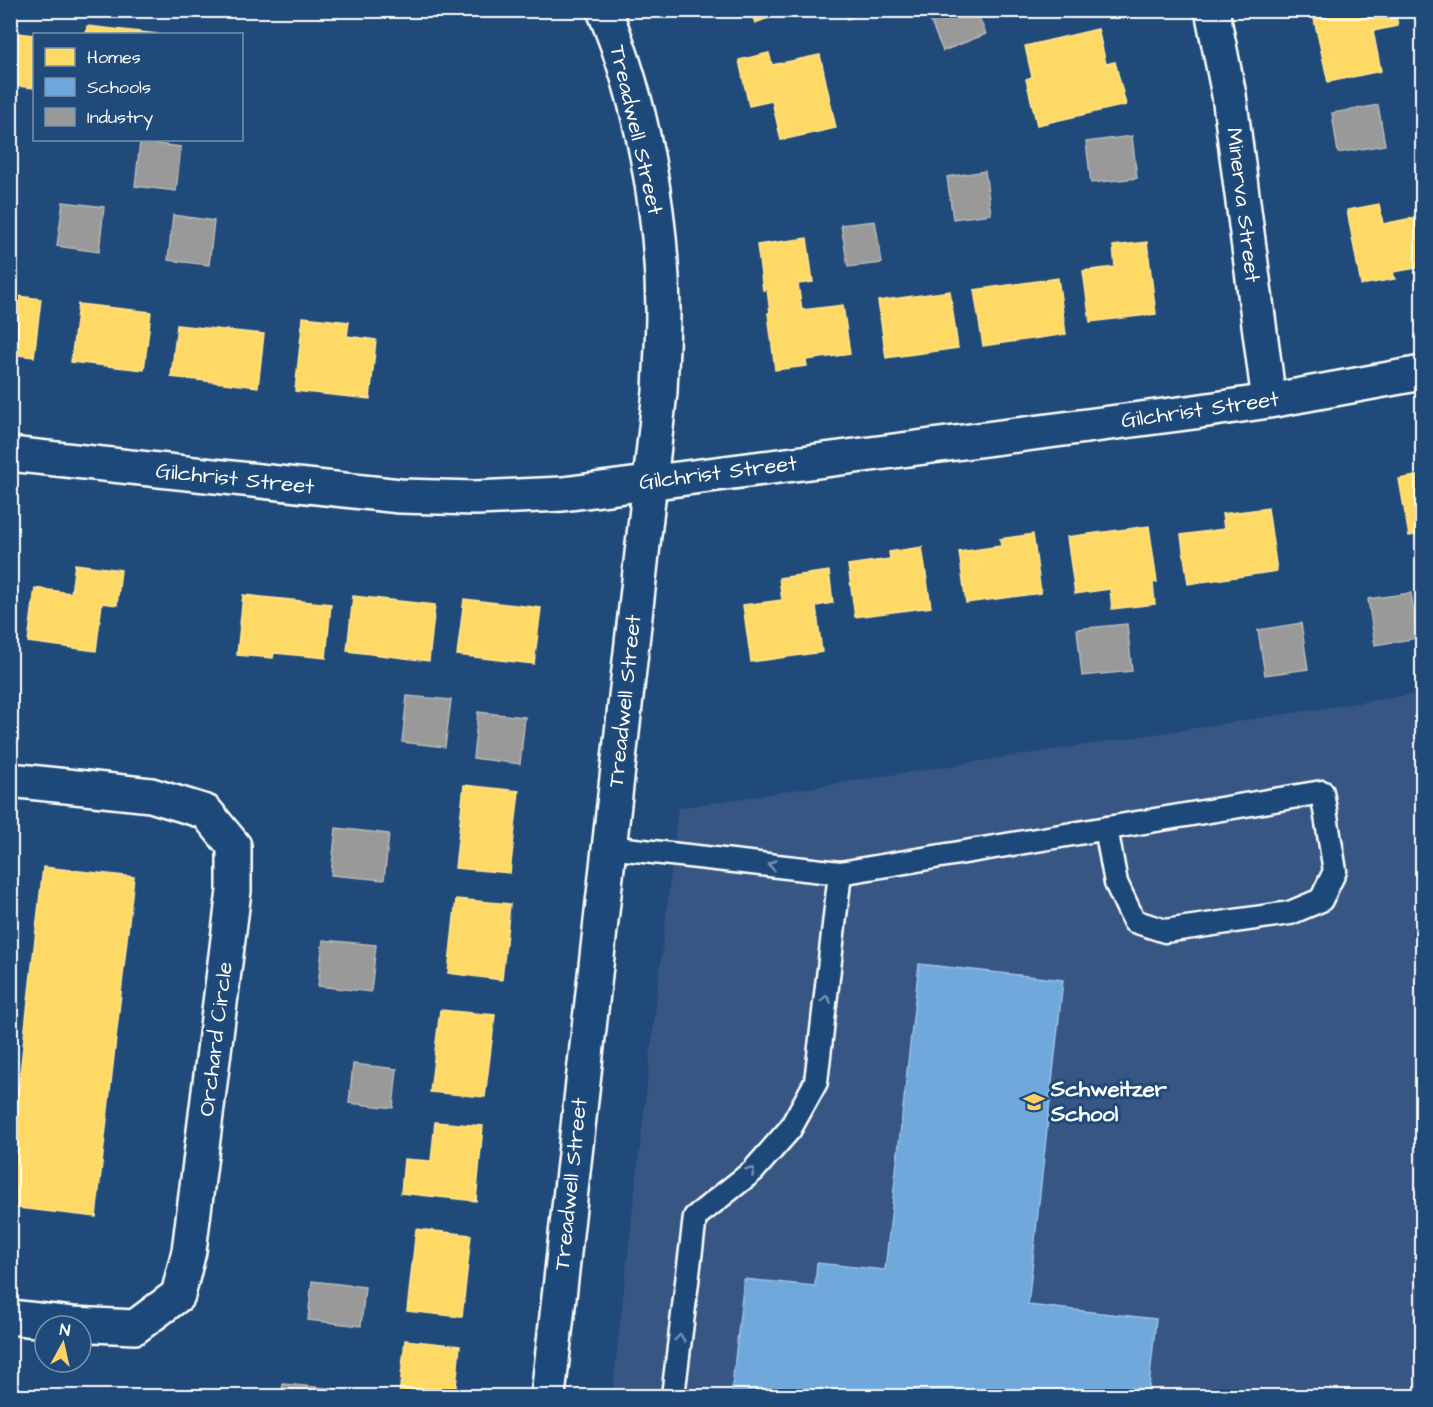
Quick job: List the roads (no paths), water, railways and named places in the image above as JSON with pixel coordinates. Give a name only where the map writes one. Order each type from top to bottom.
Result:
[{"type":"street","name":"Treadwell Street","points":[[548,1396],[660,393],[663,310],[658,227],[648,165],[630,84],[604,10]]},
{"type":"street","name":"Minerva Street","points":[[1212,10],[1229,95],[1269,401]]},
{"type":"street","name":"Gilchrist Street","points":[[10,454],[400,496],[476,498],[552,494],[1269,401],[1422,373]]},
{"type":"street","name":"Orchard Circle","points":[[10,780],[151,795],[206,812],[234,846],[234,891],[189,1251],[178,1295],[135,1327],[72,1324],[10,1317]]},
{"type":"lane","points":[[608,847],[840,873],[1106,828],[1322,792],[1335,871],[1321,900],[1290,913],[1165,931],[1134,921],[1116,883],[1106,828]]},
{"type":"lane","points":[[673,1396],[695,1217],[753,1171],[790,1129],[816,1082],[840,873]]},
{"type":"place","name":"Schweitzer School","points":[[1034,1102]]}]
